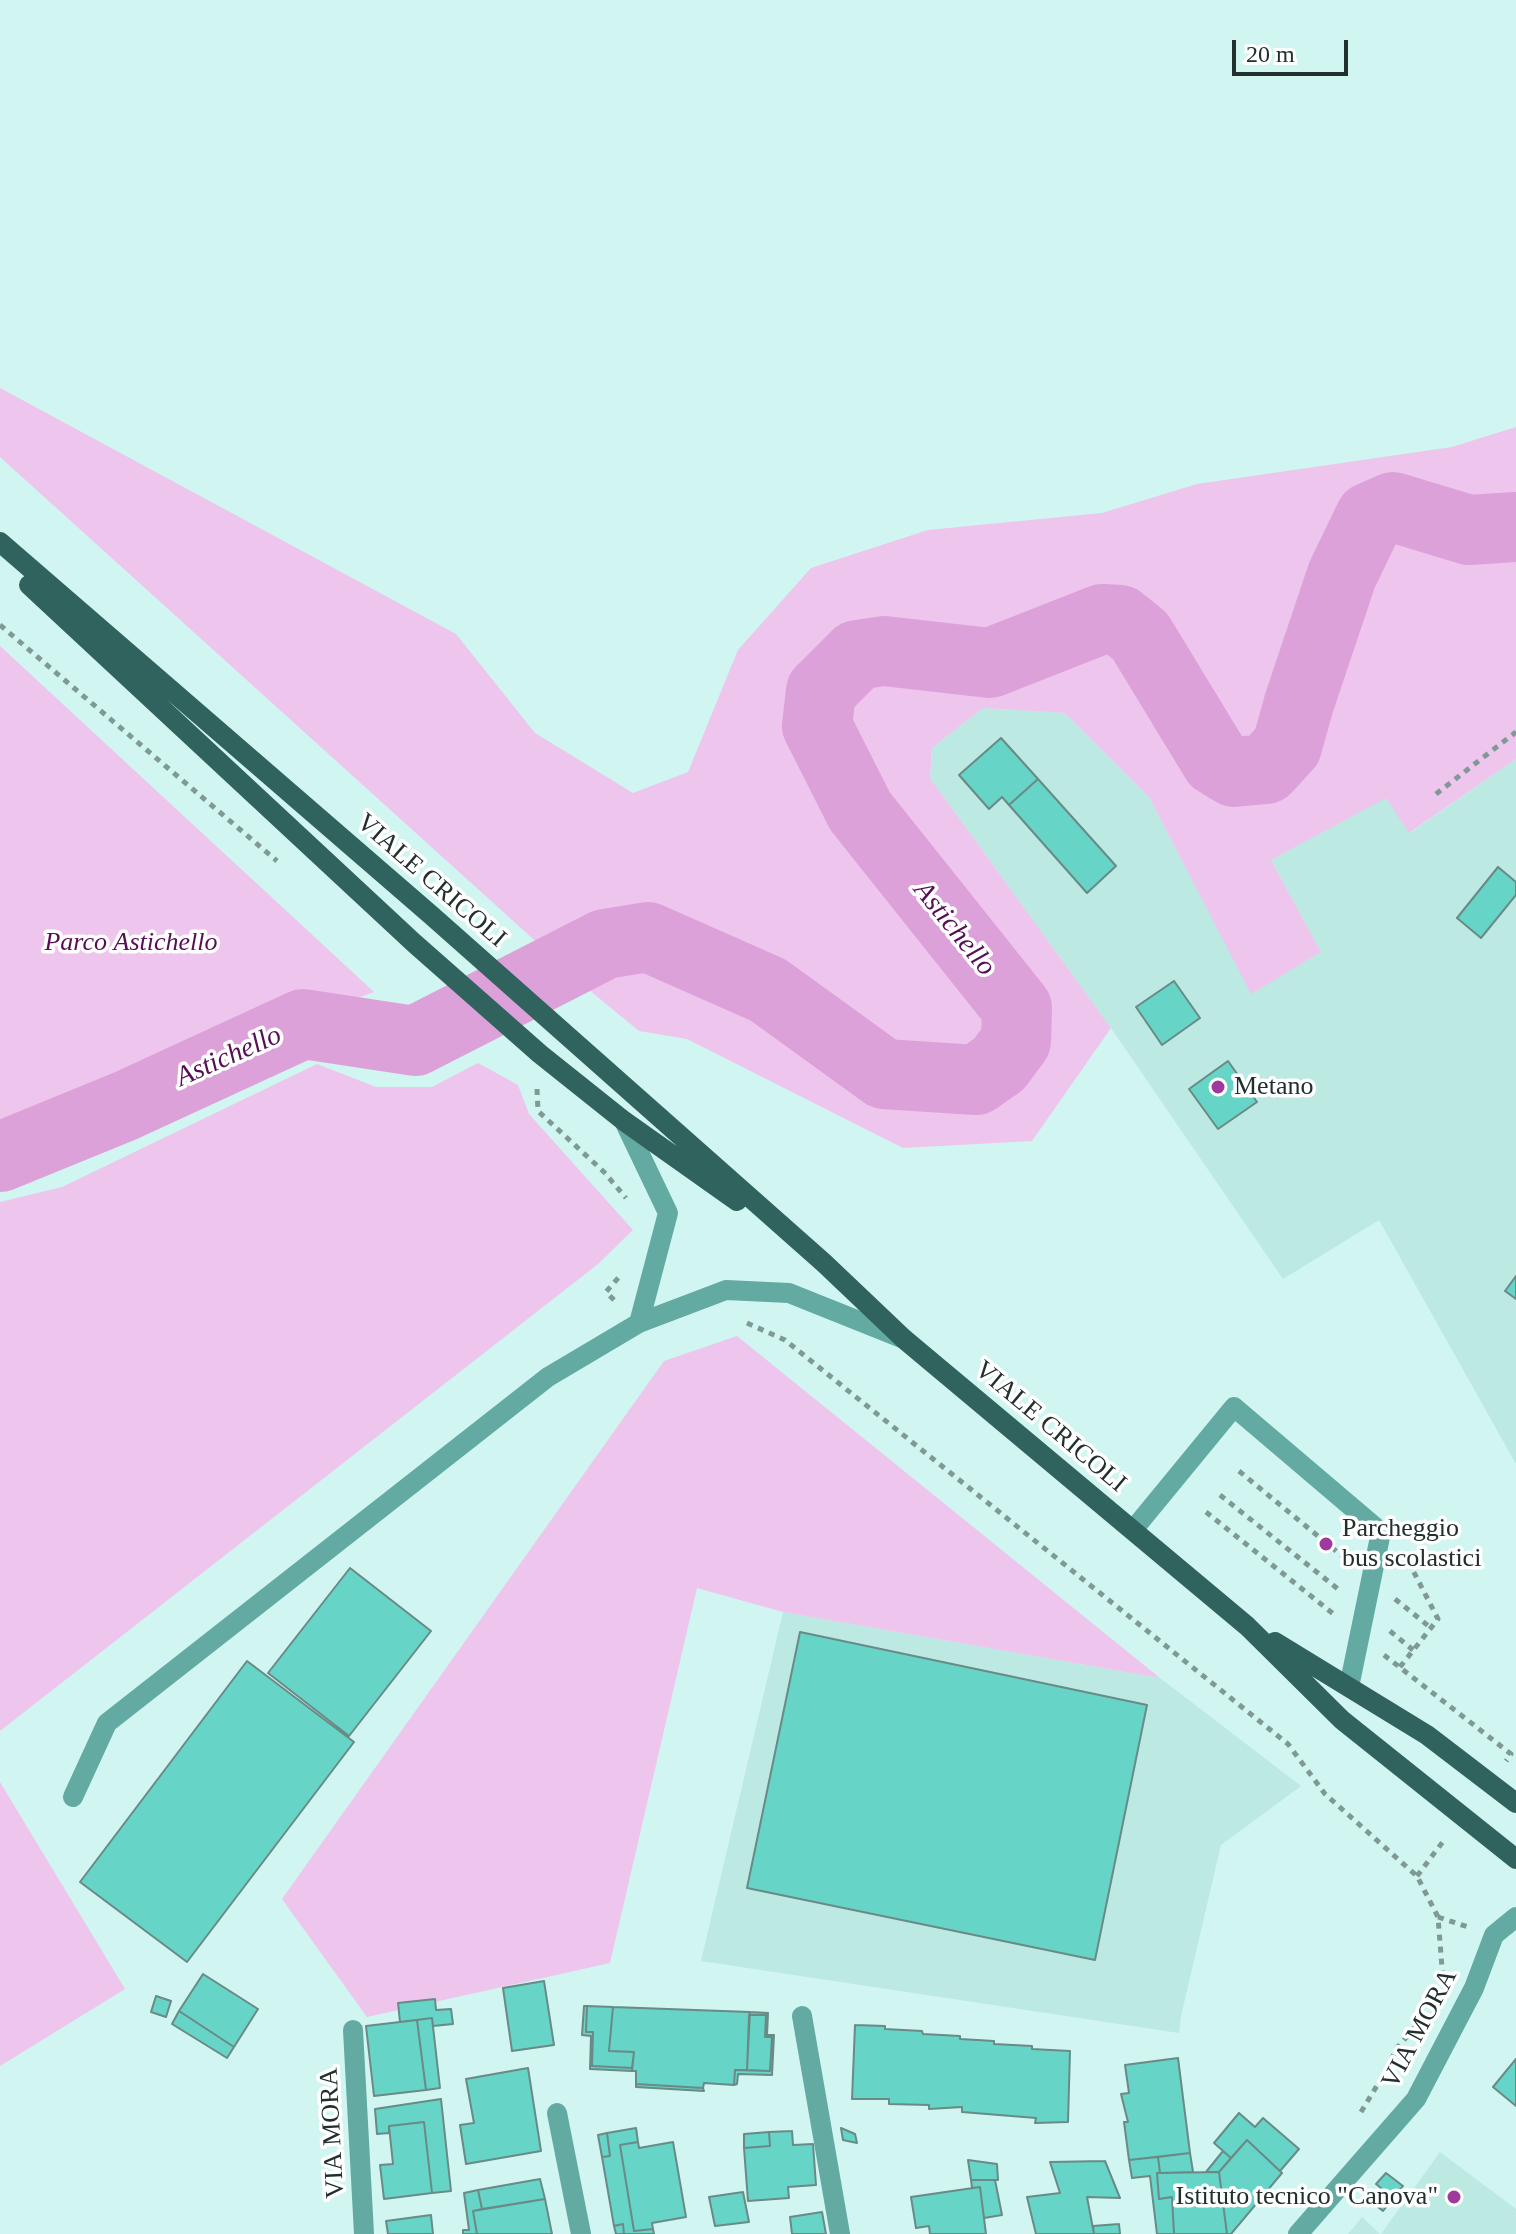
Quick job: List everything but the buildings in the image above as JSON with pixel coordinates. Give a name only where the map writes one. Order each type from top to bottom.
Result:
[{"type":"main road","name":"VIALE CRICOLI","points":[[0,542],[431,915],[824,1263],[904,1339],[1247,1626],[1342,1720],[1516,1859]]},
{"type":"main road","name":"VIALE CRICOLI","points":[[0,558],[414,943],[540,1054],[624,1121],[824,1263]]},
{"type":"main road","name":"VIALE CRICOLI","points":[[1247,1626],[1427,1735],[1516,1803]]},
{"type":"street","points":[[624,1121],[668,1213],[639,1323]]},
{"type":"street","points":[[73,1797],[107,1723],[548,1377],[639,1323],[726,1290],[789,1293],[904,1339]]},
{"type":"street","points":[[1133,1530],[1234,1407],[1381,1532],[1349,1687]]},
{"type":"street","name":"VIA MORA","points":[[1298,2234],[1416,2099],[1474,1988],[1494,1935],[1516,1917]]},
{"type":"street","points":[[802,2016],[840,2234]]},
{"type":"street","name":"VIA MORA","points":[[353,2030],[364,2234]]},
{"type":"street","points":[[557,2113],[581,2234]]},
{"type":"path","points":[[0,625],[286,868]]},
{"type":"path","points":[[1436,794],[1516,732]]},
{"type":"path","points":[[536,1087],[538,1111],[604,1172],[628,1201]]},
{"type":"path","points":[[623,1272],[606,1292],[639,1323]]},
{"type":"path","points":[[735,1322],[748,1323],[785,1340],[1288,1744],[1325,1794],[1417,1876],[1438,1917],[1444,1978],[1438,1990]]},
{"type":"path","points":[[1239,1471],[1431,1628]]},
{"type":"path","points":[[1220,1495],[1413,1650]]},
{"type":"path","points":[[1417,1876],[1449,1835]]},
{"type":"path","points":[[1386,2134],[1361,2112],[1397,2048],[1426,2014]]},
{"type":"shaded area","points":[[983,708],[1065,713],[1149,797],[1251,993],[1321,952],[1271,860],[1386,797],[1410,833],[1516,759],[1516,1464],[1379,1220],[1283,1279],[1111,1028],[930,778],[932,748]]},
{"type":"shaded area","points":[[783,1612],[1160,1678],[1301,1786],[1221,1845],[1179,2033],[701,1961]]},
{"type":"shaded area","name":"Istituto tecnico \"Canova\"","points":[[1440,2152],[1516,2209],[1516,2234],[1381,2234]]},
{"type":"shaded area","name":"Istituto tecnico \"Canova\"","points":[[1362,2217],[1380,2234],[1348,2234]]},
{"type":"green space","points":[[0,388],[456,634],[535,733],[633,793],[688,772],[738,650],[811,568],[928,530],[1102,513],[1197,484],[1452,447],[1516,427],[1516,759],[1409,833],[1386,798],[1271,860],[1321,952],[1251,994],[1149,797],[1065,713],[983,708],[932,748],[930,778],[1111,1028],[1032,1141],[903,1148],[687,1039],[639,1031],[594,994],[0,457]]},
{"type":"green space","name":"Parco Astichello","points":[[0,646],[374,992],[244,1039],[0,1135]]},
{"type":"green space","points":[[478,1063],[518,1085],[529,1114],[633,1230],[598,1264],[0,1731],[0,1202],[62,1187],[317,1064],[376,1087],[432,1087]]},
{"type":"green space","points":[[737,1336],[1160,1678],[783,1612],[697,1588],[610,1963],[367,2017],[282,1899],[664,1361]]},
{"type":"green space","points":[[0,1782],[125,1989],[0,2066]]},
{"type":"waterway","name":"Astichello","points":[[0,1157],[125,1106],[303,1024],[415,1041],[605,944],[648,937],[768,990],[884,1074],[976,1080],[999,1064],[1016,1041],[1017,1008],[860,811],[817,726],[821,691],[857,655],[884,651],[990,663],[1102,619],[1120,620],[1140,636],[1216,761],[1234,772],[1266,769],[1287,746],[1342,575],[1370,517],[1393,507],[1469,530],[1516,527]]},
{"type":"place","name":"Metano","points":[[1218,1087]]},
{"type":"place","name":"Parcheggio bus scolastici","points":[[1326,1544]]},
{"type":"place","name":"Istituto tecnico \"Canova\"","points":[[1454,2197]]}]
